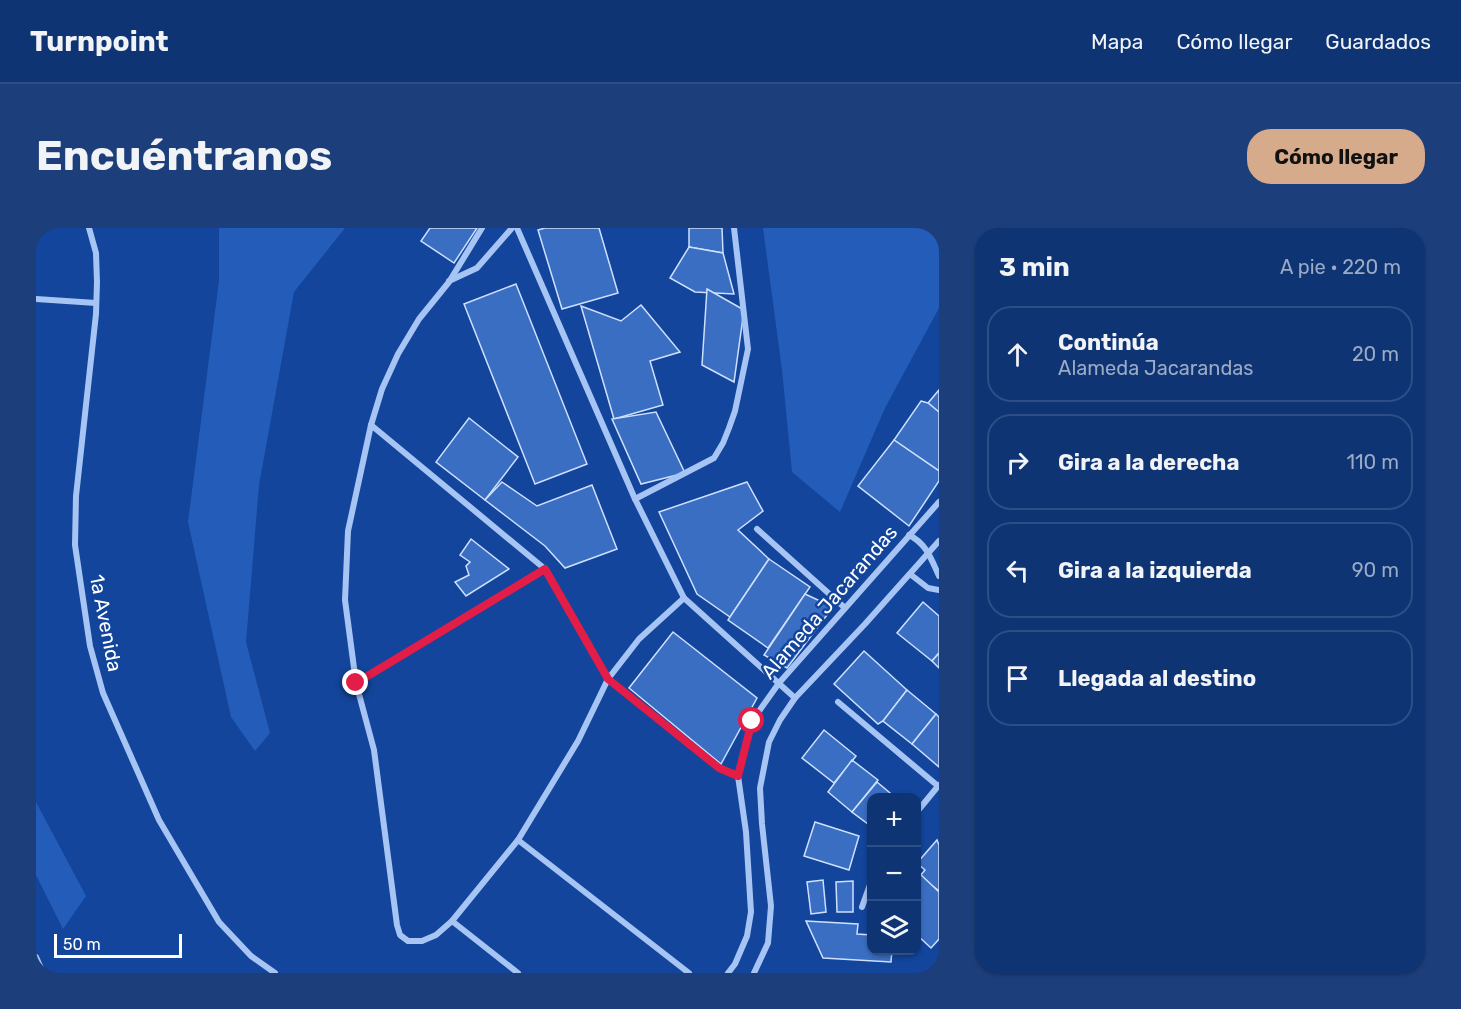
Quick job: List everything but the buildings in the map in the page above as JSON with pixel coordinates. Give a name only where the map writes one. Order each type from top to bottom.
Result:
[{"type":"street","name":"1a Avenida","points":[[89,228],[96,253],[96,303],[76,496],[75,545],[90,646],[103,693],[159,820],[219,922],[251,956],[275,973]]},
{"type":"street","points":[[482,228],[449,282],[419,319],[398,354],[382,389],[348,531],[345,600],[356,683],[374,750],[400,935],[408,941],[422,941],[436,935],[452,921],[518,840],[578,741],[608,679],[639,639],[684,598]]},
{"type":"street","points":[[449,282],[477,268],[512,228]]},
{"type":"street","points":[[517,228],[635,499],[684,598],[795,698]]},
{"type":"street","points":[[635,499],[714,458],[729,428],[735,411],[748,349],[734,228]]},
{"type":"street","points":[[36,299],[96,303]]},
{"type":"street","points":[[372,425],[545,569],[608,679],[719,768],[738,776]]},
{"type":"street","name":"Alameda Jacarandas","points":[[728,973],[735,964],[747,936],[751,912],[746,832],[738,776],[752,721],[779,683],[939,502]]},
{"type":"street","points":[[758,529],[845,608]]},
{"type":"street","points":[[909,535],[929,552],[939,576]]},
{"type":"street","name":"Alameda Jacarandas","points":[[754,973],[768,943],[771,906],[760,788],[769,742],[795,698],[939,541]]},
{"type":"street","points":[[356,683],[545,569]]},
{"type":"street","points":[[910,574],[928,588],[939,590]]},
{"type":"street","points":[[838,702],[939,786],[921,807]]},
{"type":"street","points":[[518,840],[689,973]]},
{"type":"street","points":[[862,907],[867,893]]},
{"type":"street","points":[[452,921],[518,973]]},
{"type":"street","points":[[36,957],[43,973]]},
{"type":"shaded area","points":[[219,228],[345,228],[294,292],[259,485],[246,642],[270,733],[255,751],[231,717],[188,522],[219,281]]},
{"type":"shaded area","points":[[763,228],[939,228],[939,308],[885,408],[840,512],[792,472],[782,370]]},
{"type":"shaded area","points":[[36,802],[86,896],[63,929],[36,875]]},
{"type":"route","points":[[356,683],[545,569],[608,679],[719,768],[738,776],[752,721]]}]
